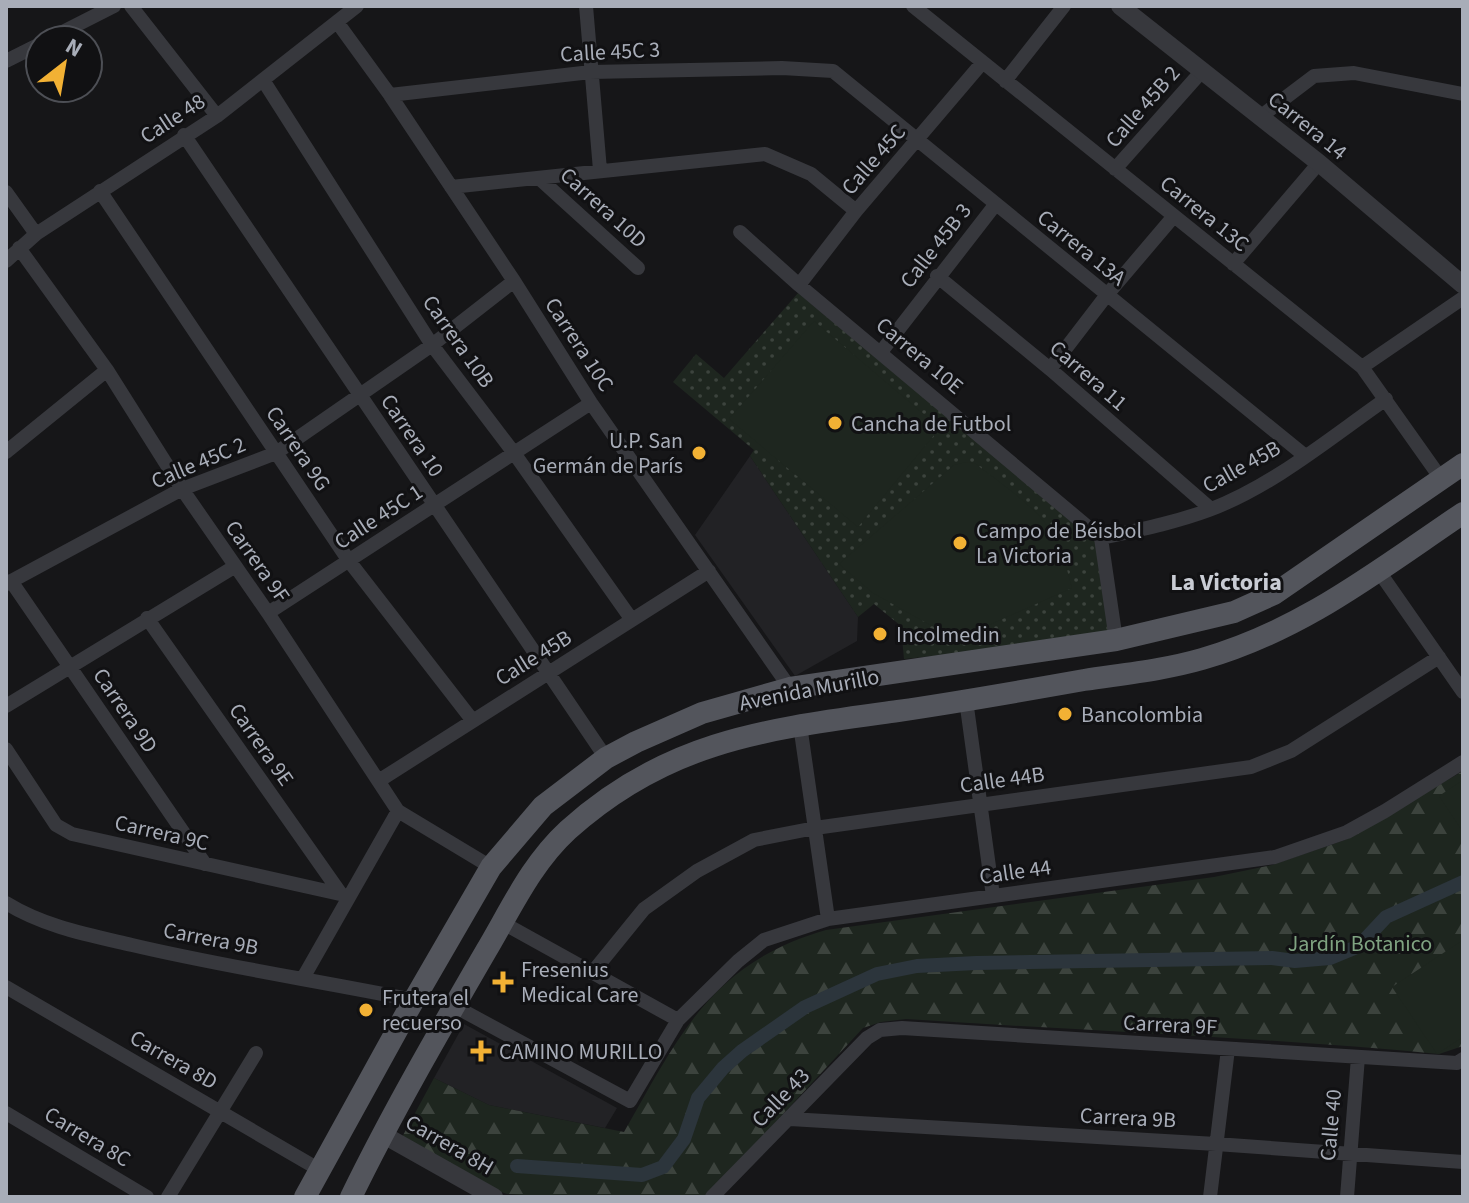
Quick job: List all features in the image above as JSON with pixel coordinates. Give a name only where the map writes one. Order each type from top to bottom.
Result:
[{"type":"main road","name":"Avenida Murillo","points":[[305,1197],[413,1000],[491,867],[543,806],[606,758],[702,713],[790,688],[1116,640],[1234,612],[1274,594],[1463,464]]},
{"type":"main road","name":"Avenida Murillo","points":[[351,1197],[382,1134],[542,857],[567,832],[628,783],[666,763],[715,744],[800,725],[1172,666],[1230,651],[1284,629],[1346,593],[1462,515]]},
{"type":"street","points":[[79,24],[114,6]]},
{"type":"street","points":[[131,6],[217,116]]},
{"type":"street","name":"Calle 48","points":[[6,261],[36,234],[217,116],[357,6]]},
{"type":"street","points":[[586,6],[600,170]]},
{"type":"street","name":"Carrera 13C","points":[[913,6],[1362,367],[1442,480]]},
{"type":"street","points":[[1005,81],[1064,6]]},
{"type":"street","name":"Carrera 14","points":[[1120,6],[1319,163],[1463,285]]},
{"type":"street","name":"Carrera 10C","points":[[337,22],[390,95],[591,403],[790,688]]},
{"type":"street","name":"Calle 45C","points":[[799,285],[856,211],[982,63]]},
{"type":"street","name":"Calle 45C 3","points":[[390,95],[591,72],[782,68],[833,71]]},
{"type":"street","name":"Carrera 13A","points":[[833,71],[1304,455]]},
{"type":"street","name":"Calle 45B 2","points":[[1115,169],[1202,71]]},
{"type":"street","points":[[1260,117],[1314,76],[1354,73],[1463,94]]},
{"type":"street","name":"Carrera 10B","points":[[263,80],[432,345],[514,453],[632,620]]},
{"type":"street","name":"Carrera 10","points":[[184,135],[606,758]]},
{"type":"street","points":[[451,187],[765,154],[811,174],[856,211]]},
{"type":"street","points":[[1233,264],[1319,163]]},
{"type":"street","name":"Carrera 10D","points":[[540,179],[638,268]]},
{"type":"street","name":"Carrera 9G","points":[[100,191],[349,561],[473,721]]},
{"type":"street","points":[[6,192],[36,234]]},
{"type":"street","name":"Calle 45B 3","points":[[881,352],[995,205]]},
{"type":"street","points":[[1050,369],[1106,296],[1174,216]]},
{"type":"street","name":"Carrera 10E","points":[[740,232],[1101,538]]},
{"type":"street","name":"Carrera 9F","points":[[19,248],[107,370],[182,489],[398,811],[491,867]]},
{"type":"street","name":"Carrera 11","points":[[937,276],[1211,509]]},
{"type":"street","name":"Calle 45C 2","points":[[8,582],[182,489],[276,453],[432,345],[514,281]]},
{"type":"street","points":[[1362,367],[1463,298]]},
{"type":"street","points":[[6,452],[107,370]]},
{"type":"street","name":"Calle 45B","points":[[1101,538],[1159,526],[1211,509],[1256,488],[1386,399]]},
{"type":"street","name":"Calle 45C 1","points":[[268,613],[591,403]]},
{"type":"street","points":[[1101,538],[1116,640]]},
{"type":"street","points":[[6,706],[234,567]]},
{"type":"street","points":[[1378,570],[1463,692]]},
{"type":"street","name":"Calle 45B","points":[[380,780],[709,571]]},
{"type":"street","name":"Carrera 9D","points":[[8,582],[205,864]]},
{"type":"street","name":"Carrera 9E","points":[[147,618],[345,895]]},
{"type":"street","name":"Calle 44B","points":[[592,973],[644,909],[697,871],[754,840],[815,828],[1251,767],[1291,751],[1439,657]]},
{"type":"street","points":[[966,700],[993,896]]},
{"type":"street","points":[[800,725],[828,919]]},
{"type":"street","name":"Carrera 9C","points":[[6,749],[56,825],[72,834],[345,895]]},
{"type":"street","name":"Calle 44","points":[[454,1006],[630,1101],[678,1020],[764,940],[828,919],[1275,857],[1347,832],[1463,762]]},
{"type":"street","points":[[303,978],[345,895],[398,811]]},
{"type":"street","name":"Carrera 9B","points":[[6,903],[26,915],[60,928],[172,954],[413,1000]]},
{"type":"street","points":[[503,923],[678,1020]]},
{"type":"street","name":"Carrera 8D","points":[[6,987],[320,1170]]},
{"type":"street","name":"Carrera 9F","points":[[880,1030],[902,1028],[1460,1061]]},
{"type":"street","name":"Calle 43","points":[[712,1197],[867,1038],[880,1030]]},
{"type":"street","points":[[1210,1197],[1228,1049]]},
{"type":"street","points":[[168,1197],[256,1053]]},
{"type":"street","name":"Calle 40","points":[[1347,1197],[1358,1057]]},
{"type":"street","name":"Carrera 8C","points":[[6,1113],[147,1197]]},
{"type":"street","name":"Carrera 9B","points":[[790,1119],[1463,1162]]},
{"type":"street","name":"Carrera 8H","points":[[382,1134],[494,1197]]},
{"type":"shaded area","points":[[750,456],[858,617],[857,641],[795,676],[695,535]]},
{"type":"shaded area","name":"CAMINO MURILLO","points":[[464,1024],[617,1108],[605,1128],[489,1105],[434,1078]]},
{"type":"green space","points":[[798,293],[1095,539],[1110,638],[904,659],[901,626],[874,604],[858,617],[750,456],[754,450],[673,382],[696,354],[724,378]]},
{"type":"green space","name":"Cancha de Futbol","points":[[814,321],[940,428],[858,527],[729,419]]},
{"type":"green space","name":"Campo de Béisbol La Victoria","points":[[966,462],[976,464],[1007,487],[1045,523],[1059,546],[1072,588],[969,634],[952,636],[873,593],[839,564],[954,465]]},
{"type":"green space","name":"Jardín Botanico","points":[[1463,771],[1463,1046],[1439,1054],[906,1019],[881,1022],[863,1028],[706,1197],[542,1197],[507,1194],[490,1188],[401,1139],[434,1078],[489,1105],[624,1132],[702,1007],[726,983],[754,962],[787,944],[826,930],[1214,877],[1272,865],[1345,840]]},
{"type":"green space","points":[[1463,780],[1463,832],[1439,796]]},
{"type":"green space","points":[[1463,940],[1463,1037],[1437,1054],[1392,987]]},
{"type":"waterway","points":[[517,1166],[642,1175],[663,1167],[684,1139],[698,1098],[723,1068],[805,1007],[877,974],[917,966],[976,963],[1272,958],[1295,961],[1330,958],[1359,946],[1386,917],[1463,882]]},
{"type":"place","name":"Cancha de Futbol","points":[[835,423]]},
{"type":"place","name":"U.P. San Germán de París","points":[[699,453]]},
{"type":"place","name":"Campo de Béisbol La Victoria","points":[[960,543]]},
{"type":"place","name":"Incolmedin","points":[[880,634]]},
{"type":"place","name":"Bancolombia","points":[[1065,714]]},
{"type":"place","name":"Fresenius Medical Care","points":[[503,982]]},
{"type":"place","name":"Frutera el recuerso","points":[[366,1010]]},
{"type":"place","name":"CAMINO MURILLO","points":[[481,1051]]},
{"type":"district","name":"La Victoria","points":[[1226,582]]}]
